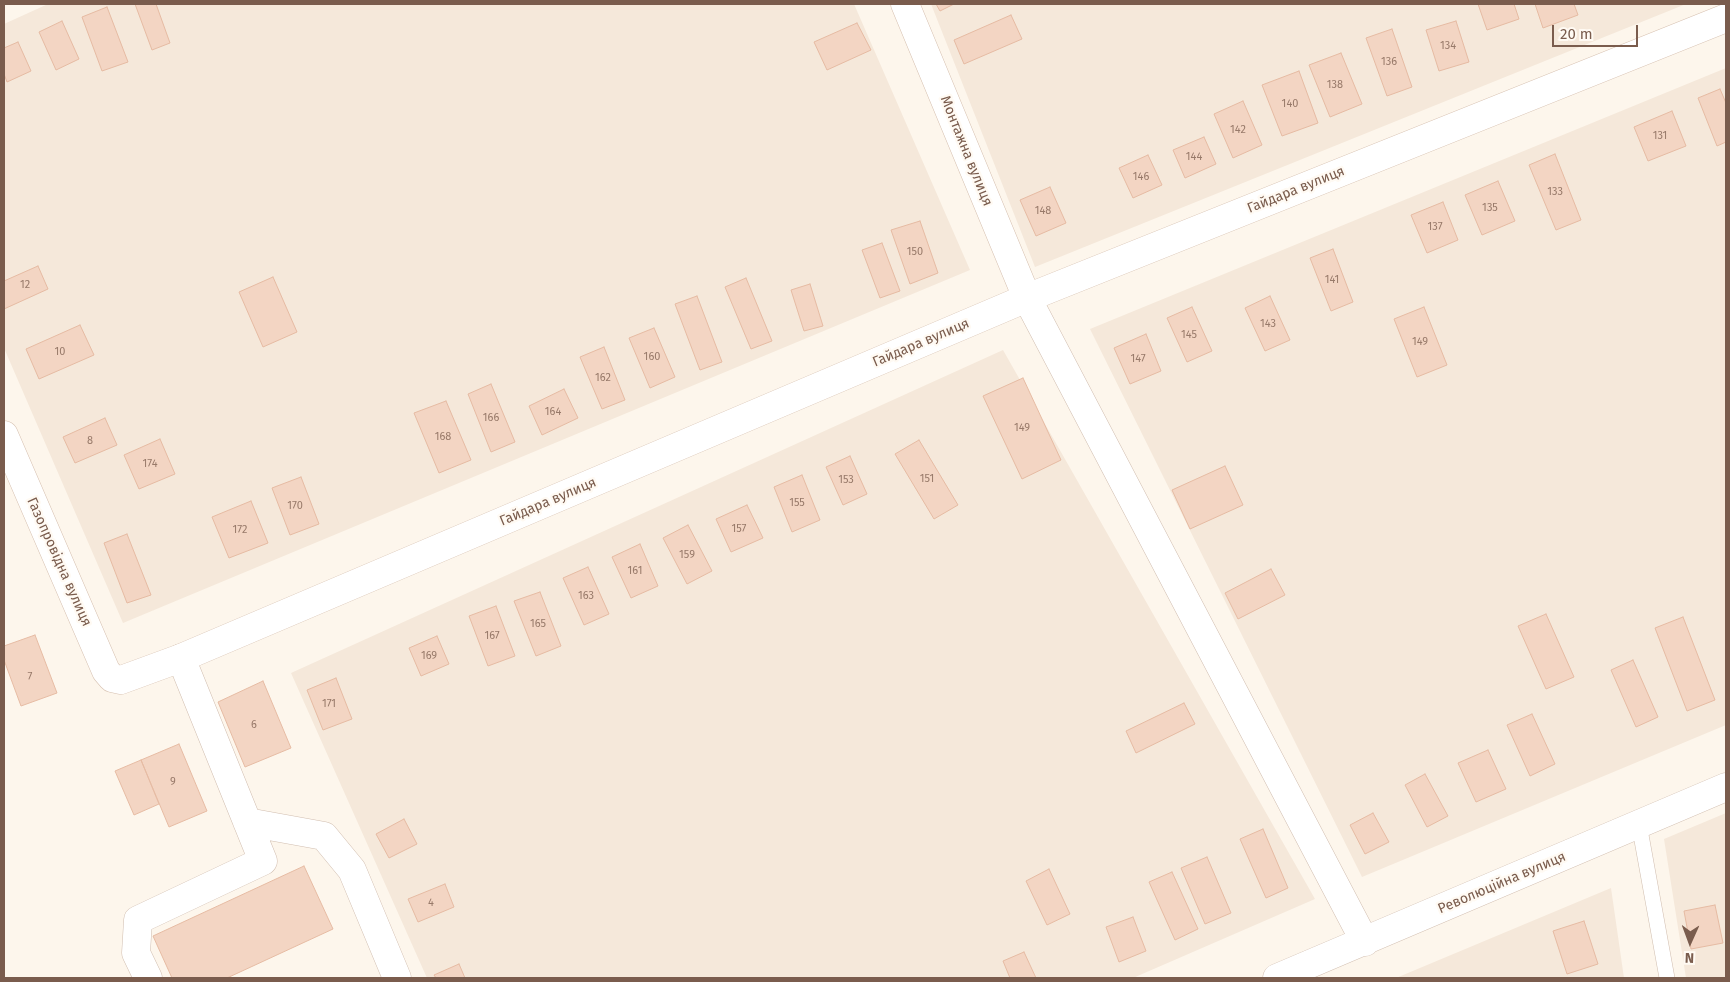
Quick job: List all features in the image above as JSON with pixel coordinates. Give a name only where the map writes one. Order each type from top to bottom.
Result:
[{"type":"street","name":"Монтажна вулиця","points":[[905,4],[1027,298],[1365,942]]},
{"type":"street","name":"Гайдара вулиця","points":[[121,680],[181,658],[1027,298],[1726,18]]},
{"type":"street","name":"Газопровідна вулиця","points":[[4,436],[106,671],[112,678],[121,680]]},
{"type":"street","points":[[148,978],[136,953],[138,920],[263,861],[181,658]]},
{"type":"street","name":"Революційна вулиця","points":[[1278,978],[1726,788]]},
{"type":"street","points":[[247,822],[324,836],[352,870],[397,978]]},
{"type":"lane","points":[[1639,824],[1667,978]]},
{"type":"shaded area","points":[[48,4],[854,4],[970,270],[123,623],[4,348],[4,24]]},
{"type":"shaded area","points":[[931,4],[1686,4],[1035,267]]},
{"type":"shaded area","points":[[1726,68],[1726,725],[1362,877],[1090,329]]},
{"type":"shaded area","points":[[1003,350],[1315,899],[1133,978],[427,978],[291,673]]},
{"type":"shaded area","points":[[1726,813],[1726,978],[1686,978],[1664,839]]},
{"type":"shaded area","points":[[1611,888],[1624,978],[1396,978]]},
{"type":"building","points":[[135,4],[156,4],[170,43],[152,50]]},
{"type":"building","points":[[936,4],[954,4],[940,11]]},
{"type":"building","points":[[1478,4],[1514,4],[1519,19],[1487,30]]},
{"type":"building","points":[[1535,4],[1574,4],[1578,15],[1543,28]]},
{"type":"building","points":[[107,7],[128,62],[102,71],[82,17]]},
{"type":"building","points":[[1011,15],[1022,39],[964,64],[954,40]]},
{"type":"building","points":[[62,21],[79,59],[56,70],[39,32]]},
{"type":"building","points":[[1456,21],[1469,62],[1439,71],[1426,30]]},
{"type":"building","points":[[857,23],[871,50],[827,70],[814,42]]},
{"type":"building","points":[[1392,29],[1412,87],[1387,96],[1366,38]]},
{"type":"building","points":[[18,42],[31,71],[7,82],[4,74],[4,48]]},
{"type":"building","points":[[1341,53],[1362,104],[1330,117],[1309,65]]},
{"type":"building","points":[[1299,71],[1318,123],[1282,136],[1262,85]]},
{"type":"building","points":[[1720,89],[1726,103],[1726,142],[1717,146],[1698,98]]},
{"type":"building","points":[[1243,101],[1262,145],[1233,158],[1214,114]]},
{"type":"building","points":[[1672,111],[1686,146],[1648,161],[1634,127]]},
{"type":"building","points":[[1204,137],[1216,164],[1185,178],[1173,150]]},
{"type":"building","points":[[1555,154],[1581,220],[1556,230],[1529,165]]},
{"type":"building","points":[[1148,155],[1162,185],[1133,198],[1119,168]]},
{"type":"building","points":[[1498,181],[1515,221],[1482,235],[1465,195]]},
{"type":"building","points":[[1050,187],[1066,223],[1036,236],[1020,200]]},
{"type":"building","points":[[1443,202],[1458,240],[1427,253],[1411,215]]},
{"type":"building","points":[[920,221],[938,273],[910,284],[891,230]]},
{"type":"building","points":[[882,243],[900,291],[880,298],[862,250]]},
{"type":"building","points":[[1333,249],[1353,302],[1331,311],[1310,258]]},
{"type":"building","points":[[38,266],[48,289],[4,309],[4,281]]},
{"type":"building","points":[[273,277],[297,332],[263,347],[239,292]]},
{"type":"building","points":[[746,278],[772,341],[751,349],[725,287]]},
{"type":"building","points":[[810,284],[823,326],[804,331],[791,290]]},
{"type":"building","points":[[697,296],[722,362],[700,370],[675,304]]},
{"type":"building","points":[[1270,296],[1290,340],[1265,351],[1245,308]]},
{"type":"building","points":[[1192,307],[1212,351],[1187,362],[1167,318]]},
{"type":"building","points":[[1424,307],[1447,365],[1417,377],[1394,319]]},
{"type":"building","points":[[80,325],[94,355],[39,379],[26,349]]},
{"type":"building","points":[[654,328],[675,377],[650,388],[629,338]]},
{"type":"building","points":[[1146,334],[1161,371],[1130,384],[1114,348]]},
{"type":"building","points":[[604,347],[625,400],[602,409],[580,357]]},
{"type":"building","points":[[1023,378],[1061,460],[1022,479],[983,396]]},
{"type":"building","points":[[491,384],[515,442],[491,452],[468,394]]},
{"type":"building","points":[[564,389],[578,418],[542,435],[529,406]]},
{"type":"building","points":[[446,401],[471,460],[439,473],[414,413]]},
{"type":"building","points":[[105,418],[117,445],[75,463],[63,437]]},
{"type":"building","points":[[160,439],[175,474],[139,489],[124,455]]},
{"type":"building","points":[[919,440],[958,505],[934,519],[895,454]]},
{"type":"building","points":[[850,456],[867,494],[843,505],[826,467]]},
{"type":"building","points":[[1225,466],[1243,505],[1190,529],[1172,490]]},
{"type":"building","points":[[802,475],[820,520],[792,532],[774,487]]},
{"type":"building","points":[[301,477],[319,524],[290,535],[272,488]]},
{"type":"building","points":[[251,501],[268,543],[229,558],[212,517]]},
{"type":"building","points":[[747,505],[763,538],[731,552],[716,519]]},
{"type":"building","points":[[688,525],[712,571],[687,584],[663,538]]},
{"type":"building","points":[[127,534],[151,595],[127,603],[104,543]]},
{"type":"building","points":[[640,544],[658,586],[631,598],[612,557]]},
{"type":"building","points":[[588,567],[609,614],[584,625],[563,578]]},
{"type":"building","points":[[1271,569],[1285,595],[1238,619],[1225,593]]},
{"type":"building","points":[[540,592],[561,646],[536,656],[514,601]]},
{"type":"building","points":[[496,606],[515,656],[488,666],[469,616]]},
{"type":"building","points":[[1546,614],[1574,677],[1546,689],[1518,626]]},
{"type":"building","points":[[1683,617],[1715,700],[1687,711],[1655,628]]},
{"type":"building","points":[[35,635],[57,693],[21,706],[4,660],[4,646]]},
{"type":"building","points":[[437,636],[449,664],[421,676],[409,648]]},
{"type":"building","points":[[1633,660],[1658,717],[1636,727],[1611,670]]},
{"type":"building","points":[[336,678],[352,719],[323,730],[307,690]]},
{"type":"building","points":[[263,681],[291,748],[245,767],[218,702]]},
{"type":"building","points":[[1184,703],[1195,724],[1136,753],[1126,731]]},
{"type":"building","points":[[1532,714],[1555,764],[1530,776],[1507,725]]},
{"type":"building","points":[[179,744],[207,811],[169,827],[141,760]]},
{"type":"building","points":[[1488,750],[1506,789],[1476,802],[1458,763]]},
{"type":"building","points":[[141,760],[159,804],[134,815],[115,771]]},
{"type":"building","points":[[1425,774],[1448,816],[1427,827],[1405,785]]},
{"type":"building","points":[[1373,813],[1389,842],[1365,854],[1350,825]]},
{"type":"building","points":[[404,819],[417,844],[389,858],[376,834]]},
{"type":"building","points":[[1263,829],[1288,888],[1266,898],[1240,839]]},
{"type":"building","points":[[1207,857],[1231,913],[1205,924],[1181,868]]},
{"type":"building","points":[[304,866],[333,929],[227,978],[172,978],[153,936]]},
{"type":"building","points":[[1049,869],[1070,914],[1047,925],[1026,881]]},
{"type":"building","points":[[1172,872],[1198,929],[1175,940],[1149,882]]},
{"type":"building","points":[[445,884],[454,907],[418,922],[408,899]]},
{"type":"building","points":[[1715,905],[1723,943],[1691,949],[1684,911]]},
{"type":"building","points":[[1133,917],[1146,951],[1119,962],[1106,927]]},
{"type":"building","points":[[1584,921],[1598,964],[1567,974],[1553,931]]},
{"type":"building","points":[[1024,952],[1036,978],[1010,978],[1003,961]]},
{"type":"building","points":[[459,964],[465,978],[436,978],[434,975]]}]
